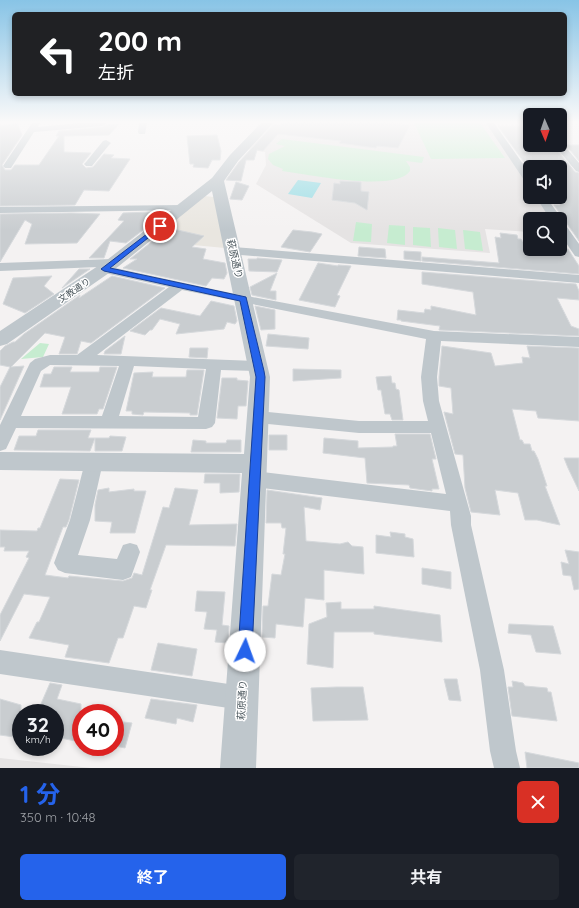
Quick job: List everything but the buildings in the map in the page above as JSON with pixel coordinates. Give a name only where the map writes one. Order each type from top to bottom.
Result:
[{"type":"street","points":[[8,166],[13,159]]},
{"type":"street","points":[[89,164],[93,159]]},
{"type":"street","name":"文教通り","points":[[0,340],[109,266],[218,181],[223,171],[234,159]]},
{"type":"street","points":[[570,159],[578,168]]},
{"type":"street","points":[[567,167],[578,168]]},
{"type":"street","name":"萩原通り","points":[[218,181],[260,377],[238,768]]},
{"type":"street","points":[[0,210],[183,208]]},
{"type":"street","points":[[567,235],[579,252]]},
{"type":"street","points":[[233,251],[579,279]]},
{"type":"street","points":[[0,267],[109,266],[180,286],[434,336],[579,342]]},
{"type":"street","points":[[81,360],[180,286]]},
{"type":"street","points":[[434,336],[429,377],[431,401],[458,504],[492,670],[503,751],[507,768]]},
{"type":"street","points":[[0,444],[37,364],[50,360],[128,361],[258,366]]},
{"type":"street","points":[[109,422],[128,361]]},
{"type":"street","points":[[10,422],[206,423],[214,364]]},
{"type":"street","points":[[258,418],[360,427],[437,427]]},
{"type":"street","points":[[0,461],[94,462],[255,472],[458,504]]},
{"type":"street","points":[[94,462],[80,520],[65,563],[123,570],[130,552]]},
{"type":"street","points":[[0,662],[242,698]]},
{"type":"shaded area","points":[[266,159],[511,159],[523,176],[523,204],[542,204],[547,212],[523,212],[523,232],[485,229],[490,253],[351,243],[256,184],[266,165]]},
{"type":"shaded area","points":[[204,196],[214,197],[225,248],[193,245],[153,237]]},
{"type":"shaded area","points":[[0,758],[91,768],[0,768]]},
{"type":"green space","points":[[268,159],[423,159],[422,163],[406,161],[410,167],[410,171],[401,177],[387,181],[350,180],[282,171],[283,169],[273,165]]},
{"type":"green space","points":[[356,222],[372,224],[371,242],[353,241]]},
{"type":"green space","points":[[389,225],[405,226],[405,245],[387,243]]},
{"type":"green space","points":[[413,227],[430,228],[431,247],[413,245]]},
{"type":"green space","points":[[438,228],[455,230],[457,249],[439,247]]},
{"type":"green space","points":[[463,230],[480,232],[483,251],[465,249]]},
{"type":"green space","points":[[40,343],[49,344],[43,357],[21,359]]},
{"type":"water","points":[[298,180],[321,183],[312,198],[288,194]]},
{"type":"route","points":[[160,226],[104,269],[244,299],[259,371],[260,377],[245,651]]}]
